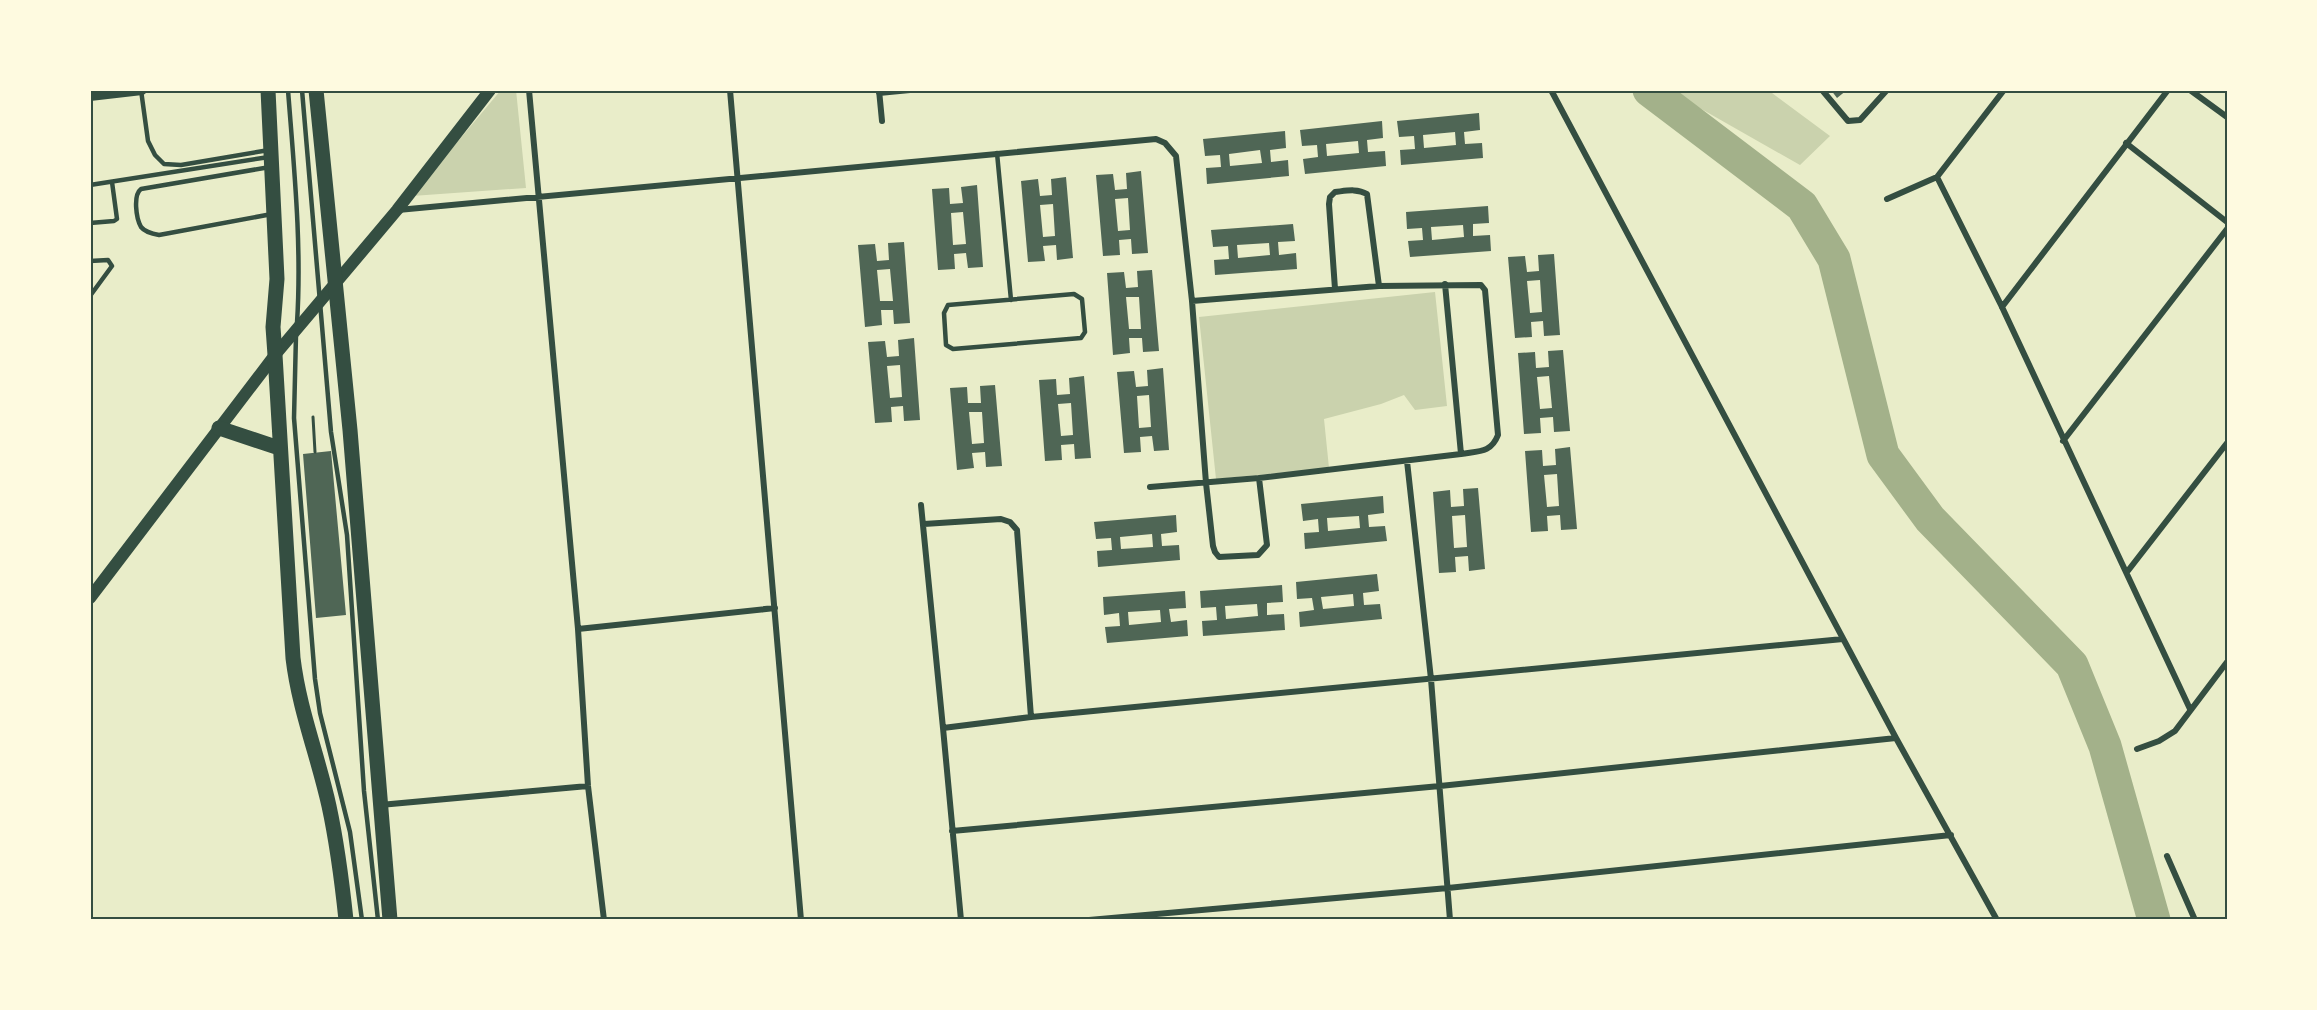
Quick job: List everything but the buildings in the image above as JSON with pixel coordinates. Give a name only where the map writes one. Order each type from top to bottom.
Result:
[{"type":"main road","points":[[268,90],[277,279],[273,327],[274,355],[296,687],[329,805],[346,920]]},
{"type":"main road","points":[[316,90],[350,430],[390,920]]},
{"type":"main road","points":[[90,598],[274,355],[397,210],[490,90]]},
{"type":"main road","points":[[219,428],[279,448]]},
{"type":"street","points":[[90,96],[141,90]]},
{"type":"street","points":[[528,90],[578,630],[588,786],[604,920]]},
{"type":"street","points":[[730,90],[801,920]]},
{"type":"street","points":[[882,121],[879,91],[910,90]]},
{"type":"street","points":[[1551,90],[1896,738],[1997,920]]},
{"type":"street","points":[[1822,90],[1848,121],[1855,122],[1860,120],[1887,90]]},
{"type":"street","points":[[1887,199],[1937,177],[2004,90]]},
{"type":"street","points":[[2002,307],[2168,90]]},
{"type":"street","points":[[2190,90],[2227,117]]},
{"type":"street","points":[[397,210],[1147,139],[1165,143],[1176,156],[1192,302],[1206,483],[1215,552],[1219,557],[1258,555],[1267,545],[1259,478]]},
{"type":"street","points":[[2126,143],[2227,222]]},
{"type":"street","points":[[1937,177],[2002,307],[2190,709]]},
{"type":"street","points":[[1335,289],[1329,204],[1330,197],[1335,192],[1346,191],[1361,190],[1366,194],[1379,286]]},
{"type":"street","points":[[2063,441],[2227,229]]},
{"type":"street","points":[[1150,487],[1259,478],[1461,454],[1490,449],[1495,445],[1498,435],[1485,290],[1481,285],[1474,283],[1379,286],[1192,302]]},
{"type":"street","points":[[1445,284],[1461,454]]},
{"type":"street","points":[[2127,572],[2227,443]]},
{"type":"street","points":[[1407,461],[1431,679],[1450,920]]},
{"type":"street","points":[[921,505],[961,920]]},
{"type":"street","points":[[924,524],[1001,519],[1010,522],[1017,530],[1031,717]]},
{"type":"street","points":[[578,630],[775,608]]},
{"type":"street","points":[[943,728],[1031,717],[1843,639]]},
{"type":"street","points":[[2137,749],[2159,741],[2175,731],[2227,662]]},
{"type":"street","points":[[952,831],[1440,786],[1896,738]]},
{"type":"street","points":[[380,805],[588,786]]},
{"type":"street","points":[[1089,920],[1448,888],[1951,835]]},
{"type":"street","points":[[2166,856],[2194,920]]},
{"type":"lane","points":[[141,90],[148,141],[155,156],[164,164],[181,165],[272,158]]},
{"type":"lane","points":[[288,90],[300,262],[294,418],[315,679],[320,713],[350,832],[362,920]]},
{"type":"lane","points":[[302,90],[331,432],[347,535],[364,791],[378,920]]},
{"type":"lane","points":[[997,153],[1011,300]]},
{"type":"lane","points":[[90,185],[272,158]]},
{"type":"lane","points":[[272,158],[141,189],[136,192],[136,197],[141,226],[144,230],[159,235],[274,214]]},
{"type":"lane","points":[[90,223],[117,219],[112,182]]},
{"type":"lane","points":[[90,261],[108,260],[112,266],[90,296]]},
{"type":"lane","points":[[1080,295],[1086,332],[1081,339],[953,349],[946,345],[944,313],[948,306],[1011,300],[1080,295]]},
{"type":"path","points":[[313,417],[315,452]]},
{"type":"green space","points":[[501,90],[516,90],[526,188],[412,196]]},
{"type":"green space","points":[[1668,90],[1768,90],[1830,136],[1800,165]]},
{"type":"green space","points":[[1435,292],[1447,406],[1415,410],[1404,395],[1381,404],[1324,419],[1329,468],[1216,479],[1199,317]]},
{"type":"waterway","points":[[1649,90],[1802,206],[1834,259],[1883,455],[1930,519],[2072,665],[2105,746],[2154,920]]}]
